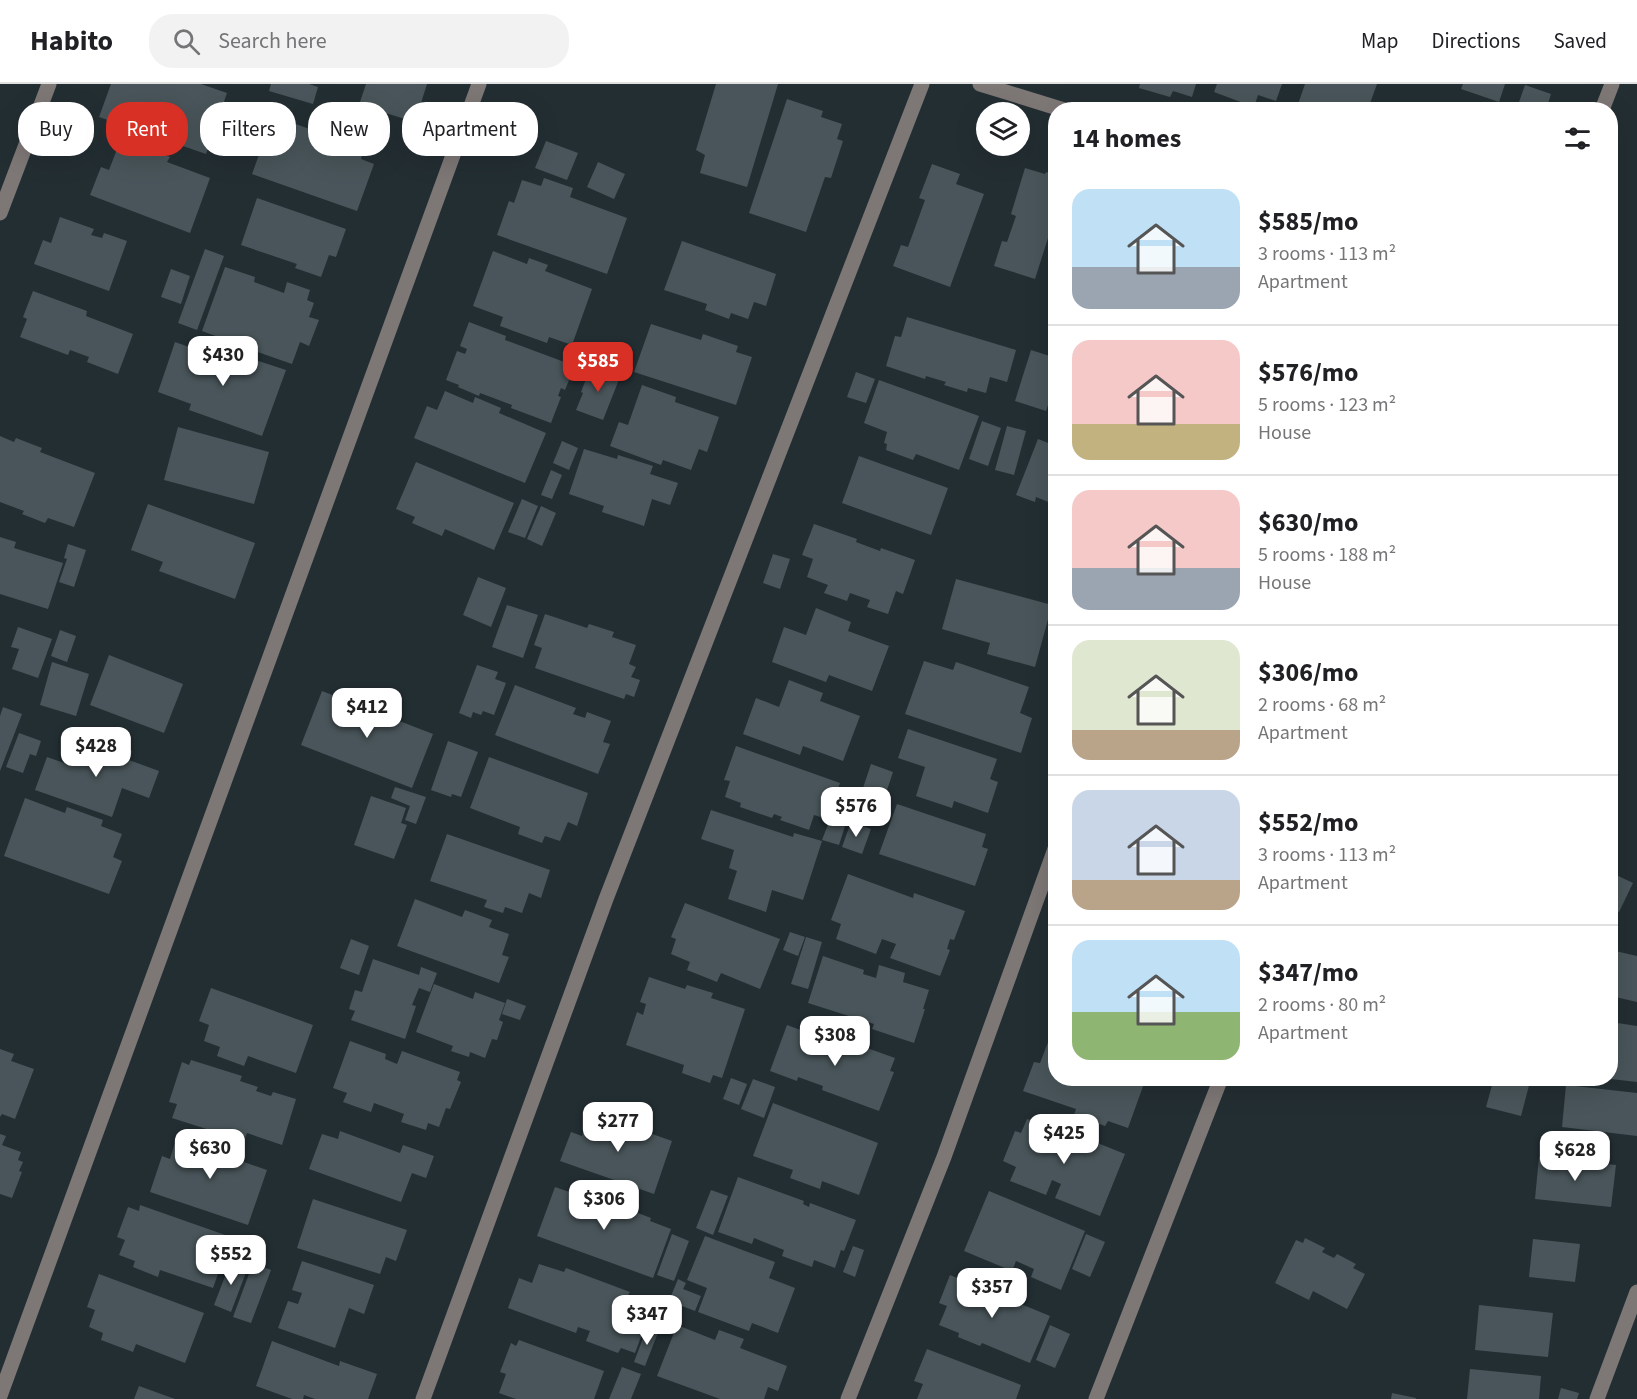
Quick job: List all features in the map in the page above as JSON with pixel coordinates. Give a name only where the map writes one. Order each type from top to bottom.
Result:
[{"type":"street","points":[[0,213],[49,84]]},
{"type":"street","points":[[0,1396],[479,84]]},
{"type":"street","points":[[423,1399],[606,899],[922,84]]},
{"type":"street","points":[[980,84],[1048,105]]},
{"type":"street","points":[[1605,102],[1612,84]]},
{"type":"street","points":[[848,1399],[944,1157],[1048,868]]},
{"type":"street","points":[[1096,1399],[1218,1086]]},
{"type":"street","points":[[1597,1399],[1637,1292]]},
{"type":"building","points":[[111,84],[201,84],[227,93],[224,102],[200,102],[200,152],[188,148],[188,102],[106,102],[106,119],[99,117]]},
{"type":"building","points":[[271,84],[309,84],[318,87],[314,102],[308,103],[269,91]]},
{"type":"building","points":[[366,84],[427,84],[421,102],[402,102],[402,118],[390,114],[390,102],[360,102]]},
{"type":"building","points":[[716,84],[778,84],[747,187],[700,173],[705,155],[696,150]]},
{"type":"building","points":[[1140,84],[1196,84],[1192,97],[1173,91],[1170,97],[1139,88]]},
{"type":"building","points":[[1217,84],[1282,84],[1276,101],[1258,95],[1256,102],[1241,102],[1214,92]]},
{"type":"building","points":[[1305,84],[1377,84],[1371,102],[1299,102]]},
{"type":"building","points":[[1463,84],[1505,84],[1499,102],[1461,89]]},
{"type":"building","points":[[1525,85],[1551,94],[1548,102],[1519,102]]},
{"type":"building","points":[[787,99],[823,111],[821,117],[842,124],[837,139],[843,141],[831,178],[825,177],[806,232],[749,213]]},
{"type":"building","points":[[296,124],[308,128],[308,156],[362,156],[361,159],[374,164],[357,211],[252,174],[259,156],[296,156]]},
{"type":"building","points":[[546,141],[578,153],[567,180],[535,168]]},
{"type":"building","points":[[114,156],[167,156],[170,157],[167,162],[210,178],[190,233],[90,195],[101,167],[109,170]]},
{"type":"building","points":[[598,162],[625,174],[614,199],[587,187]]},
{"type":"building","points":[[932,164],[960,174],[956,184],[984,194],[950,287],[893,266],[901,245],[908,247],[925,200],[919,198]]},
{"type":"building","points":[[1025,168],[1045,174],[1048,173],[1048,238],[1035,279],[994,266],[1002,241],[1007,242],[1016,216],[1011,214]]},
{"type":"building","points":[[544,178],[573,188],[570,197],[627,218],[607,274],[497,235],[509,201],[514,203],[522,180],[541,186]]},
{"type":"building","points":[[257,198],[346,229],[336,257],[329,255],[321,277],[295,268],[297,264],[241,245]]},
{"type":"building","points":[[60,217],[94,229],[91,235],[102,238],[104,233],[127,241],[109,291],[34,264],[43,240],[51,243]]},
{"type":"building","points":[[682,241],[776,274],[766,306],[754,302],[748,319],[731,313],[729,319],[705,310],[707,304],[664,290]]},
{"type":"building","points":[[205,249],[224,256],[197,330],[178,323]]},
{"type":"building","points":[[493,251],[527,264],[529,258],[548,265],[545,271],[592,289],[572,345],[549,337],[547,343],[500,326],[503,317],[473,306]]},
{"type":"building","points":[[225,267],[255,277],[254,282],[284,293],[287,282],[310,290],[307,300],[314,303],[309,317],[319,320],[309,346],[300,342],[292,364],[249,349],[252,342],[233,336],[232,342],[202,331]]},
{"type":"building","points":[[171,269],[190,276],[181,304],[161,297]]},
{"type":"building","points":[[33,291],[87,311],[86,316],[133,334],[118,374],[87,362],[89,357],[70,350],[68,355],[20,337],[27,319],[23,317]]},
{"type":"building","points":[[907,317],[1016,350],[1007,382],[990,377],[986,393],[968,388],[967,392],[944,385],[946,382],[926,376],[925,379],[886,366],[895,336],[901,337]]},
{"type":"building","points":[[469,322],[506,336],[505,340],[575,366],[565,390],[561,388],[558,396],[561,397],[551,423],[480,393],[479,396],[446,380],[457,351],[465,354],[467,349],[460,346]]},
{"type":"building","points":[[651,324],[701,340],[703,334],[738,346],[736,352],[752,357],[736,405],[634,372]]},
{"type":"building","points":[[175,342],[228,361],[231,352],[286,370],[262,436],[189,410],[191,404],[158,392]]},
{"type":"building","points":[[1031,350],[1048,355],[1046,411],[1015,401]]},
{"type":"building","points":[[591,366],[620,377],[603,420],[576,410]]},
{"type":"building","points":[[856,372],[875,379],[866,403],[847,397]]},
{"type":"building","points":[[879,380],[979,416],[959,470],[916,454],[913,460],[886,450],[887,444],[884,443],[887,432],[864,423]]},
{"type":"building","points":[[642,385],[676,397],[675,402],[719,417],[707,452],[699,449],[691,470],[663,460],[661,465],[610,446],[619,422],[628,425]]},
{"type":"building","points":[[445,391],[473,403],[475,397],[501,408],[499,413],[546,433],[525,483],[414,438],[427,406],[437,410]]},
{"type":"building","points":[[982,421],[1001,428],[988,466],[969,459]]},
{"type":"building","points":[[1007,426],[1026,431],[1014,475],[995,470]]},
{"type":"building","points":[[178,427],[269,452],[254,504],[164,480]]},
{"type":"building","points":[[0,436],[14,442],[16,438],[42,448],[40,452],[95,473],[74,527],[48,518],[45,523],[22,514],[24,511],[0,502]]},
{"type":"building","points":[[1038,439],[1048,443],[1048,502],[1036,497],[1035,502],[1016,495]]},
{"type":"building","points":[[562,441],[578,448],[569,470],[553,463]]},
{"type":"building","points":[[584,449],[617,459],[618,455],[653,466],[650,474],[678,483],[670,505],[652,499],[644,526],[602,512],[604,506],[569,494]]},
{"type":"building","points":[[859,456],[948,488],[931,535],[842,503]]},
{"type":"building","points":[[416,462],[514,503],[494,550],[445,529],[442,536],[412,523],[415,517],[396,509]]},
{"type":"building","points":[[551,470],[562,475],[552,499],[541,495]]},
{"type":"building","points":[[522,499],[538,506],[525,538],[508,532]]},
{"type":"building","points":[[148,504],[255,543],[235,599],[159,571],[163,562],[131,550]]},
{"type":"building","points":[[541,506],[556,513],[542,546],[527,539]]},
{"type":"building","points":[[814,524],[857,539],[856,542],[880,551],[881,548],[915,560],[903,594],[896,591],[888,614],[867,607],[870,600],[850,593],[847,601],[824,593],[828,585],[807,577],[813,559],[802,555]]},
{"type":"building","points":[[0,537],[16,542],[14,548],[63,563],[48,609],[0,594]]},
{"type":"building","points":[[68,544],[86,550],[74,587],[59,582],[67,559],[64,558]]},
{"type":"building","points":[[773,554],[790,559],[780,589],[763,583]]},
{"type":"building","points":[[478,577],[506,588],[491,627],[463,615]]},
{"type":"building","points":[[956,579],[1048,604],[1048,620],[1035,667],[987,654],[990,643],[942,629]]},
{"type":"building","points":[[507,605],[538,615],[523,658],[492,647]]},
{"type":"building","points":[[816,608],[851,622],[848,631],[889,646],[872,691],[829,675],[826,682],[772,662],[784,627],[806,635]]},
{"type":"building","points":[[545,614],[587,628],[589,624],[614,632],[612,637],[636,645],[629,664],[636,667],[631,677],[640,680],[634,697],[626,694],[624,699],[535,668],[542,648],[534,645]]},
{"type":"building","points":[[18,627],[52,639],[38,678],[12,669],[19,649],[11,647]]},
{"type":"building","points":[[60,630],[76,636],[67,662],[51,656]]},
{"type":"building","points":[[109,655],[183,684],[164,733],[90,705]]},
{"type":"building","points":[[924,661],[953,670],[956,662],[1029,687],[1020,713],[1032,718],[1021,753],[905,714]]},
{"type":"building","points":[[52,662],[89,674],[76,716],[40,705]]},
{"type":"building","points":[[477,665],[498,672],[495,679],[506,683],[494,715],[483,711],[481,715],[473,712],[471,718],[459,713]]},
{"type":"building","points":[[789,680],[823,693],[820,701],[860,716],[843,761],[803,746],[800,755],[743,734],[756,698],[779,707]]},
{"type":"building","points":[[515,685],[576,708],[573,714],[585,718],[587,712],[611,721],[603,742],[610,744],[598,774],[495,735]]},
{"type":"building","points":[[322,691],[433,734],[412,788],[301,745]]},
{"type":"building","points":[[3,707],[22,714],[0,771],[0,716]]},
{"type":"building","points":[[908,729],[997,759],[990,779],[998,782],[988,813],[954,801],[952,808],[916,796],[925,767],[898,758]]},
{"type":"building","points":[[19,733],[41,741],[36,756],[30,754],[23,773],[6,767]]},
{"type":"building","points":[[79,741],[114,754],[117,745],[132,751],[129,760],[159,771],[149,798],[122,788],[112,817],[35,790],[47,757],[70,765]]},
{"type":"building","points":[[448,741],[478,752],[461,797],[452,794],[451,797],[431,790]]},
{"type":"building","points":[[736,746],[840,783],[827,819],[814,815],[809,830],[780,820],[782,817],[774,814],[772,818],[740,807],[741,803],[725,797],[730,781],[724,780]]},
{"type":"building","points":[[489,757],[588,793],[577,826],[568,822],[560,841],[545,836],[542,843],[518,834],[520,827],[470,808]]},
{"type":"building","points":[[871,764],[893,772],[885,796],[863,788]]},
{"type":"building","points":[[395,787],[426,797],[416,824],[405,820],[410,806],[391,798]]},
{"type":"building","points":[[371,796],[406,808],[401,823],[407,825],[394,859],[354,845]]},
{"type":"building","points":[[25,798],[65,813],[67,807],[103,820],[101,826],[122,834],[113,857],[122,861],[109,894],[4,856]]},
{"type":"building","points":[[897,804],[986,834],[982,847],[988,849],[975,886],[879,854]]},
{"type":"building","points":[[711,810],[793,837],[794,833],[822,841],[803,900],[772,890],[766,912],[728,899],[737,871],[729,868],[734,850],[701,839]]},
{"type":"building","points":[[832,814],[847,820],[839,845],[822,840]]},
{"type":"building","points":[[851,822],[871,829],[862,854],[842,847]]},
{"type":"building","points":[[447,834],[550,870],[541,898],[529,893],[522,913],[505,907],[503,913],[484,907],[487,900],[430,881]]},
{"type":"building","points":[[848,874],[913,898],[914,893],[965,911],[954,940],[950,939],[947,949],[950,950],[940,976],[890,958],[896,944],[882,939],[876,954],[836,939],[841,924],[831,920]]},
{"type":"building","points":[[1618,876],[1633,883],[1618,912]]},
{"type":"building","points":[[415,899],[462,917],[465,910],[492,920],[489,927],[509,934],[502,955],[509,957],[499,983],[397,946]]},
{"type":"building","points":[[685,903],[780,939],[760,989],[721,973],[717,982],[687,970],[690,962],[671,954],[676,939],[671,937]]},
{"type":"building","points":[[790,932],[805,937],[798,956],[783,950]]},
{"type":"building","points":[[806,937],[822,942],[808,989],[791,984]]},
{"type":"building","points":[[351,939],[369,946],[359,975],[340,968]]},
{"type":"building","points":[[1618,952],[1637,956],[1637,1002],[1618,998]]},
{"type":"building","points":[[823,956],[864,970],[863,974],[876,978],[879,965],[905,973],[903,982],[929,990],[914,1043],[872,1029],[874,1024],[808,1003]]},
{"type":"building","points":[[373,959],[419,975],[421,967],[437,973],[430,992],[419,988],[412,1005],[416,1006],[405,1039],[351,1020],[355,1011],[349,1009],[355,990],[362,992]]},
{"type":"building","points":[[649,977],[685,989],[687,985],[713,993],[711,998],[745,1009],[722,1078],[713,1075],[710,1083],[682,1073],[684,1065],[626,1045],[637,1012],[643,1015],[646,1004],[640,1002]]},
{"type":"building","points":[[434,984],[473,999],[475,992],[505,1003],[499,1020],[503,1022],[497,1040],[492,1039],[485,1058],[470,1052],[469,1057],[451,1051],[453,1046],[416,1032]]},
{"type":"building","points":[[211,988],[313,1025],[296,1073],[248,1056],[244,1066],[217,1056],[220,1047],[204,1041],[209,1025],[199,1021]]},
{"type":"building","points":[[507,999],[526,1006],[520,1020],[502,1014]]},
{"type":"building","points":[[1618,1023],[1637,1026],[1637,1082],[1618,1080]]},
{"type":"building","points":[[787,1025],[828,1040],[831,1034],[849,1041],[847,1047],[864,1054],[867,1048],[895,1058],[890,1071],[894,1072],[879,1111],[822,1090],[823,1086],[798,1077],[797,1081],[770,1071]]},
{"type":"building","points":[[350,1041],[386,1054],[385,1059],[397,1064],[402,1051],[460,1072],[457,1080],[461,1082],[450,1109],[446,1108],[439,1127],[428,1123],[426,1130],[401,1122],[404,1114],[374,1103],[371,1112],[343,1102],[347,1093],[333,1088]]},
{"type":"building","points":[[1048,1042],[1048,1086],[1143,1086],[1128,1128],[1108,1121],[1105,1126],[1074,1115],[1076,1109],[1023,1091],[1034,1062],[1040,1063]]},
{"type":"building","points":[[0,1049],[14,1054],[11,1061],[34,1069],[15,1119],[2,1114],[0,1117]]},
{"type":"building","points":[[191,1060],[242,1076],[240,1081],[258,1087],[256,1091],[271,1096],[273,1092],[296,1099],[282,1145],[247,1133],[244,1141],[172,1118],[177,1104],[169,1102],[182,1062],[189,1065]]},
{"type":"building","points":[[731,1078],[747,1084],[739,1105],[723,1099]]},
{"type":"building","points":[[753,1079],[775,1087],[764,1118],[741,1109]]},
{"type":"building","points":[[1492,1086],[1529,1086],[1521,1116],[1486,1107]]},
{"type":"building","points":[[1566,1086],[1637,1093],[1637,1136],[1562,1127]]},
{"type":"building","points":[[773,1103],[878,1143],[859,1195],[822,1181],[820,1189],[790,1178],[793,1170],[753,1156]]},
{"type":"building","points":[[590,1112],[672,1141],[654,1194],[560,1161],[571,1132],[582,1136]]},
{"type":"building","points":[[1035,1118],[1125,1154],[1100,1216],[1055,1198],[1061,1184],[1052,1180],[1046,1195],[1010,1181],[1016,1167],[1003,1161],[1015,1131],[1021,1133],[1027,1119],[1034,1121]]},
{"type":"building","points":[[340,1131],[400,1153],[403,1145],[434,1156],[426,1178],[412,1173],[401,1202],[309,1169],[322,1134],[338,1139]]},
{"type":"building","points":[[0,1134],[6,1136],[2,1145],[21,1152],[18,1160],[23,1162],[19,1171],[22,1172],[12,1198],[0,1194]]},
{"type":"building","points":[[196,1138],[226,1149],[224,1155],[267,1170],[248,1225],[150,1192],[162,1156],[170,1159],[176,1139],[193,1145]]},
{"type":"building","points":[[1539,1157],[1616,1165],[1611,1207],[1535,1199]]},
{"type":"building","points":[[738,1177],[804,1201],[803,1204],[809,1207],[810,1203],[856,1220],[835,1268],[814,1260],[812,1267],[782,1256],[784,1250],[754,1238],[752,1244],[718,1232]]},
{"type":"building","points":[[555,1187],[581,1196],[583,1192],[651,1218],[650,1221],[671,1229],[653,1278],[537,1236]]},
{"type":"building","points":[[711,1190],[728,1196],[713,1235],[696,1228]]},
{"type":"building","points":[[989,1191],[1085,1231],[1061,1290],[1031,1277],[1034,1269],[1016,1261],[1012,1271],[964,1251]]},
{"type":"building","points":[[313,1199],[407,1230],[396,1261],[386,1257],[380,1274],[297,1248]]},
{"type":"building","points":[[140,1205],[231,1237],[213,1288],[160,1270],[158,1277],[133,1267],[135,1261],[119,1255],[125,1240],[117,1237],[128,1207],[139,1211]]},
{"type":"building","points":[[672,1234],[689,1241],[674,1281],[657,1275]]},
{"type":"building","points":[[1086,1234],[1105,1242],[1090,1277],[1072,1269]]},
{"type":"building","points":[[705,1236],[775,1262],[769,1278],[795,1288],[778,1333],[752,1323],[749,1331],[698,1312],[707,1288],[687,1280]]},
{"type":"building","points":[[1305,1238],[1325,1248],[1322,1252],[1334,1258],[1337,1254],[1356,1264],[1353,1268],[1365,1274],[1347,1309],[1313,1291],[1309,1300],[1275,1283],[1296,1240],[1303,1243]]},
{"type":"building","points":[[1533,1239],[1580,1244],[1575,1282],[1529,1277]]},
{"type":"building","points":[[853,1246],[864,1250],[855,1277],[843,1272]]},
{"type":"building","points":[[231,1261],[248,1267],[231,1312],[214,1305]]},
{"type":"building","points":[[302,1261],[374,1285],[364,1314],[349,1308],[335,1348],[278,1328],[288,1301],[298,1304],[302,1293],[292,1290]]},
{"type":"building","points":[[253,1263],[271,1270],[251,1323],[233,1317]]},
{"type":"building","points":[[539,1264],[564,1272],[566,1268],[630,1292],[627,1297],[653,1305],[635,1353],[621,1348],[618,1353],[586,1341],[590,1331],[578,1327],[576,1333],[508,1308],[519,1278],[532,1283]]},
{"type":"building","points":[[99,1274],[204,1313],[185,1363],[136,1344],[133,1352],[101,1340],[103,1333],[89,1327],[95,1310],[87,1307]]},
{"type":"building","points":[[950,1275],[1050,1316],[1030,1363],[982,1343],[980,1346],[958,1337],[959,1333],[939,1325],[947,1306],[939,1303]]},
{"type":"building","points":[[678,1279],[686,1283],[683,1289],[701,1296],[695,1311],[669,1301]]},
{"type":"building","points":[[1479,1305],[1553,1313],[1548,1357],[1475,1350]]},
{"type":"building","points":[[648,1325],[659,1330],[645,1366],[634,1362]]},
{"type":"building","points":[[677,1325],[715,1340],[719,1330],[744,1339],[740,1348],[787,1366],[778,1391],[768,1387],[764,1399],[720,1399],[657,1376]]},
{"type":"building","points":[[1050,1325],[1070,1334],[1055,1368],[1036,1360]]},
{"type":"building","points":[[519,1340],[604,1371],[594,1399],[516,1399],[499,1393],[506,1374],[500,1372],[511,1343],[516,1346]]},
{"type":"building","points":[[272,1341],[339,1366],[340,1361],[377,1374],[368,1399],[315,1399],[304,1395],[303,1399],[292,1399],[256,1386]]},
{"type":"building","points":[[927,1349],[1021,1385],[1016,1399],[917,1399],[923,1384],[914,1381]]},
{"type":"building","points":[[622,1367],[641,1374],[631,1399],[609,1399]]},
{"type":"building","points":[[1470,1369],[1541,1376],[1539,1399],[1467,1399]]},
{"type":"building","points":[[139,1386],[175,1399],[134,1399]]},
{"type":"building","points":[[1561,1388],[1579,1393],[1577,1399],[1558,1399]]},
{"type":"building","points":[[1392,1393],[1416,1398],[1416,1399],[1391,1399]]}]
